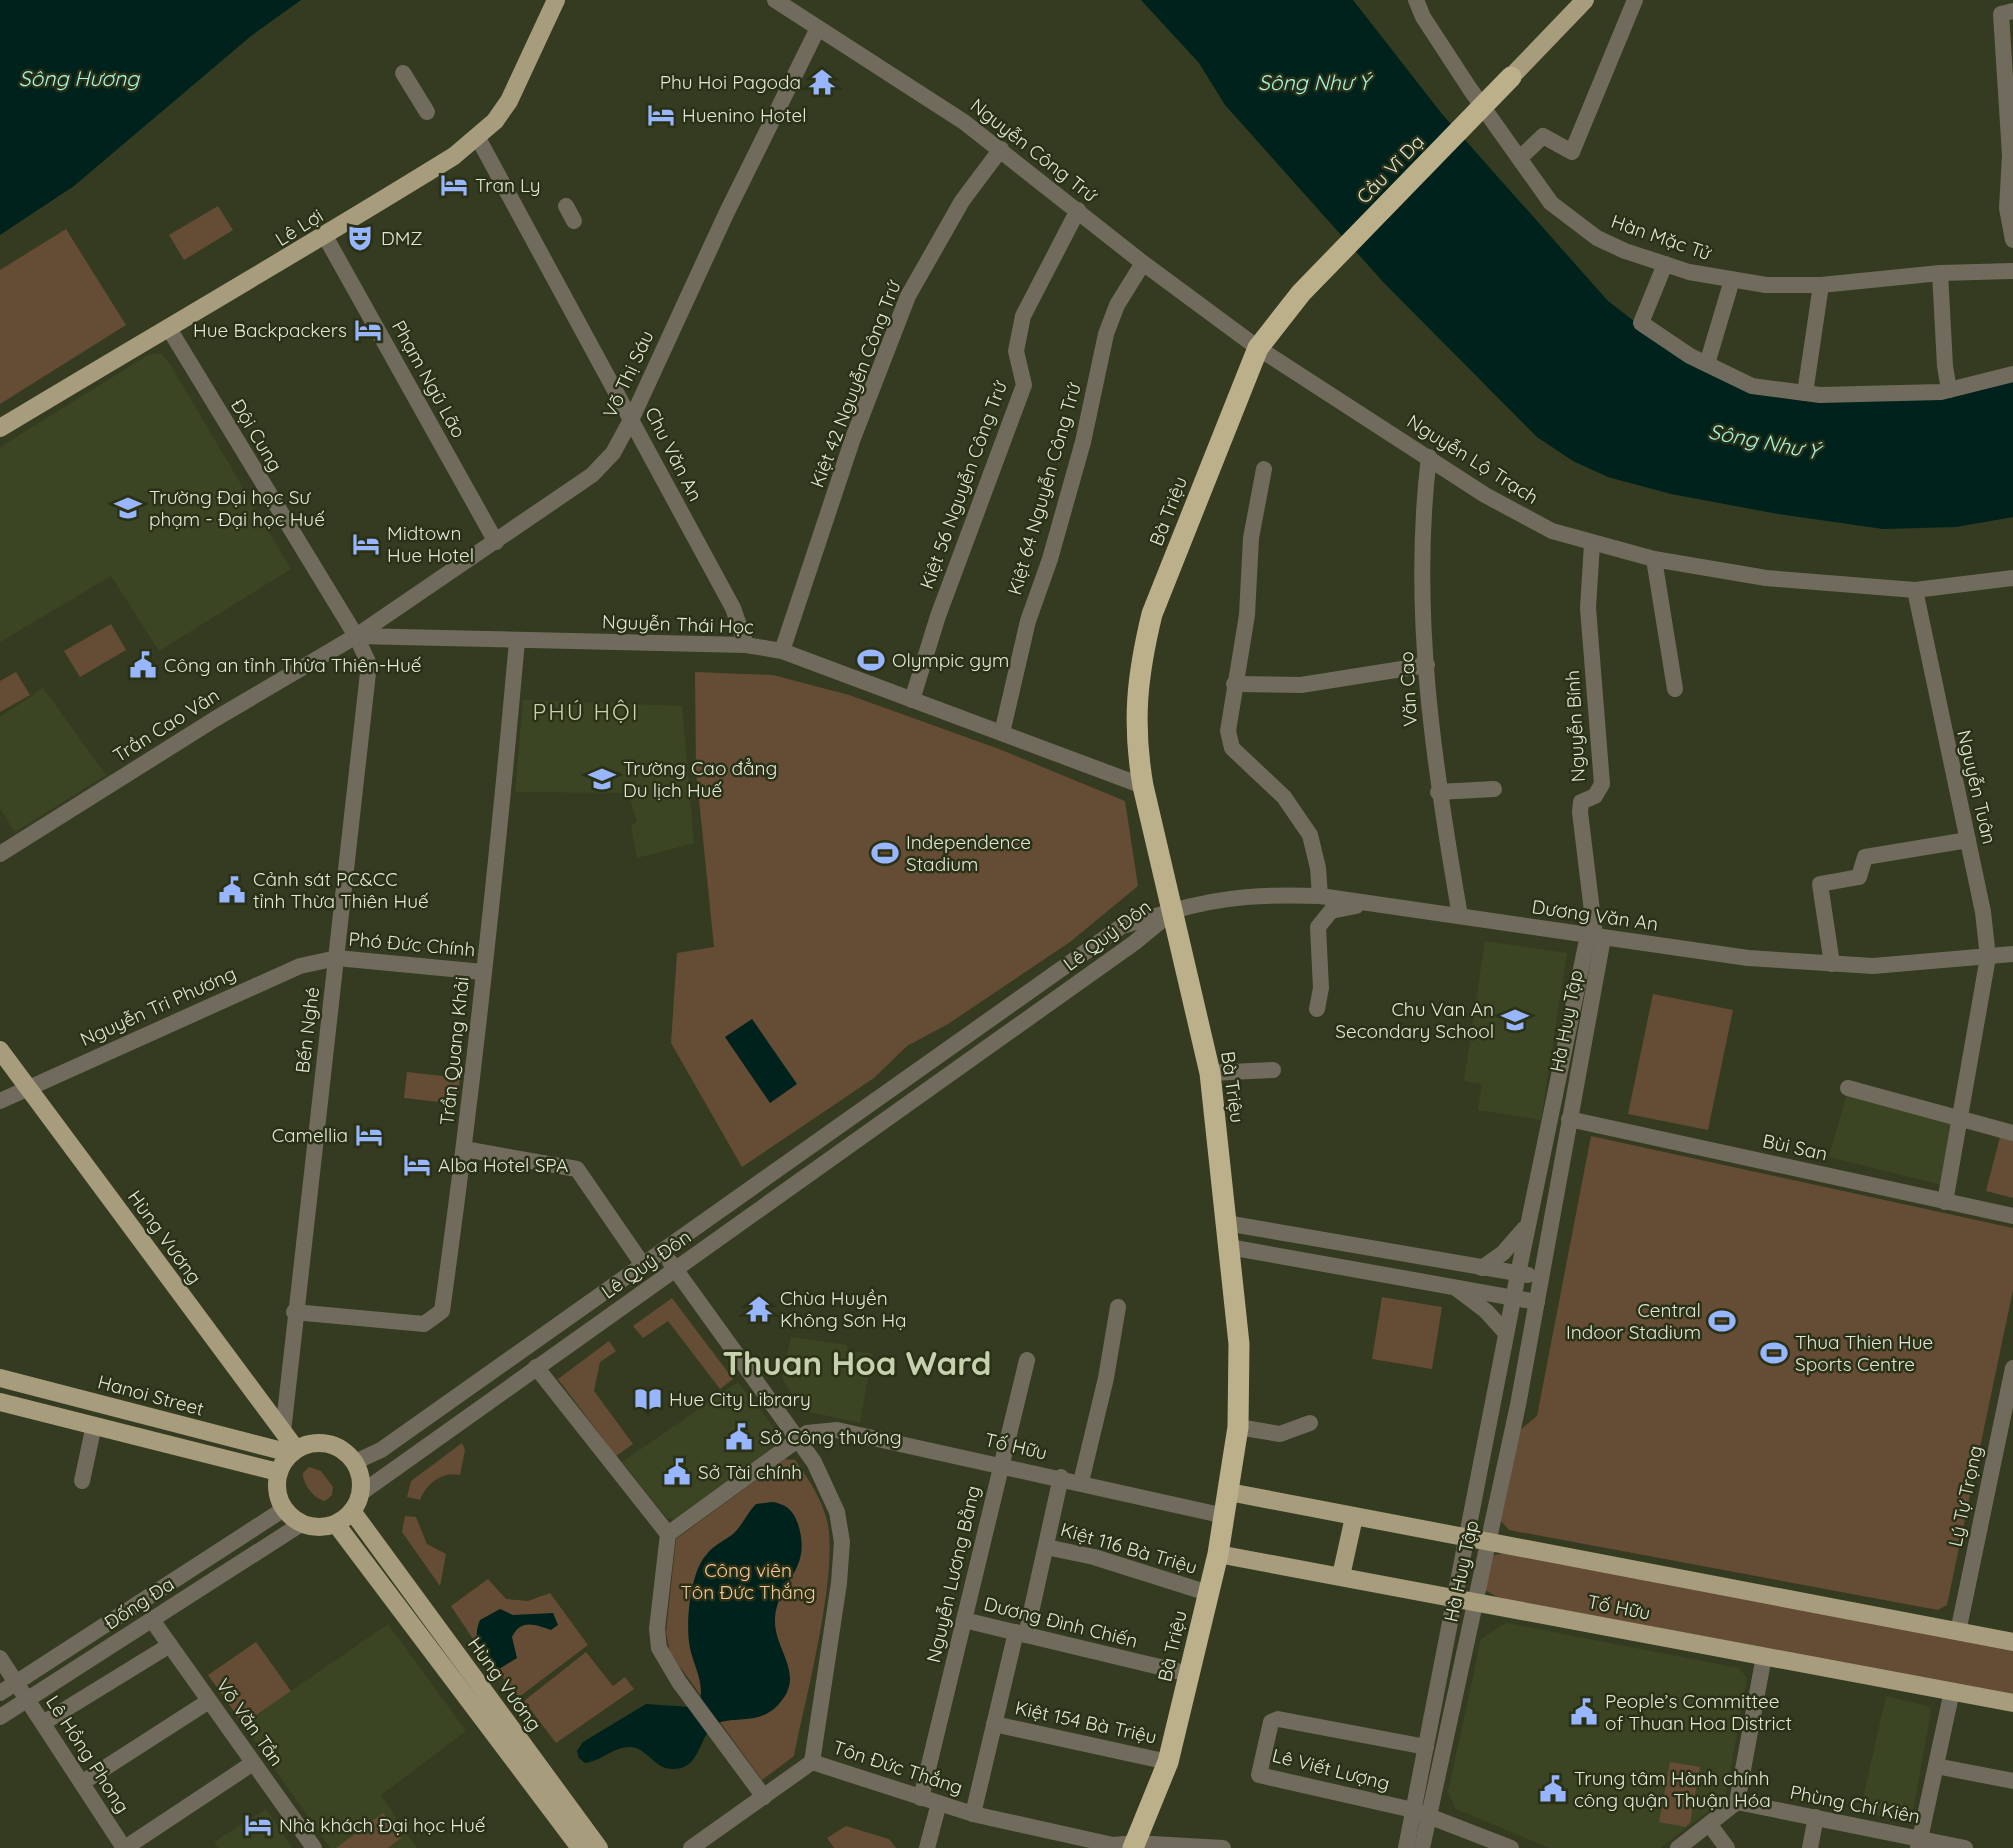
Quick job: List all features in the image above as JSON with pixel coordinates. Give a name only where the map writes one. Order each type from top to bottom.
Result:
[{"type":"highway","name":"Cầu Vĩ Dạ","points":[[1258,348],[1301,293],[1511,77]]},
{"type":"highway","name":"Bà Triệu","points":[[1134,1845],[1168,1762],[1225,1516],[1238,1427],[1239,1344],[1210,1073],[1143,786],[1136,743],[1136,692],[1152,614],[1258,348]]},
{"type":"main road","name":"Lê Lợi","points":[[0,428],[325,236],[478,138],[509,101],[556,0]]},
{"type":"main road","points":[[1511,77],[1586,0]]},
{"type":"main road","name":"Hùng Vương","points":[[0,1050],[283,1432],[293,1451]]},
{"type":"main road","name":"Hanoi Street","points":[[0,1378],[293,1451]]},
{"type":"main road","points":[[0,1402],[278,1472]]},
{"type":"main road","points":[[328,1443],[338,1447],[355,1462],[361,1493],[352,1511],[336,1524],[313,1527],[301,1524],[284,1509],[278,1497],[278,1472],[293,1451],[306,1444],[328,1443]]},
{"type":"main road","name":"Tố Hữu","points":[[1229,1492],[2013,1643]]},
{"type":"main road","name":"Hùng Vương","points":[[352,1511],[598,1848]]},
{"type":"main road","points":[[1341,1576],[1354,1517]]},
{"type":"main road","name":"Hùng Vương","points":[[336,1524],[580,1848]]},
{"type":"main road","name":"Tố Hữu","points":[[1217,1554],[2013,1703]]},
{"type":"street","name":"Nguyễn Công Trứ","points":[[775,0],[901,79],[1001,149],[1143,263],[1258,348]]},
{"type":"street","name":"Hàn Mặc Tử","points":[[1416,0],[1423,17],[1470,89],[1552,203],[1570,220],[1597,238],[1664,264],[1766,285],[1821,285],[1940,272],[2013,271]]},
{"type":"street","points":[[1520,158],[1543,136],[1572,152],[1635,0]]},
{"type":"street","points":[[2013,11],[2001,14],[2010,155],[2007,208],[2013,240]]},
{"type":"street","name":"Võ Thị Sáu","points":[[356,636],[592,475],[613,453],[818,28]]},
{"type":"street","points":[[403,74],[427,112]]},
{"type":"street","name":"Chu Văn An","points":[[478,138],[733,608],[746,645]]},
{"type":"street","name":"Kiệt 42 Nguyễn Công Trứ","points":[[782,651],[853,438],[908,296],[962,201],[1001,149]]},
{"type":"street","points":[[566,206],[574,221]]},
{"type":"street","name":"Kiệt 56 Nguyễn Công Trứ","points":[[912,700],[937,616],[1024,384],[1016,351],[1023,316],[1077,210]]},
{"type":"street","name":"Phạm Ngũ Lão","points":[[325,236],[496,542]]},
{"type":"street","name":"Kiệt 64 Nguyễn Công Trứ","points":[[1002,733],[1028,621],[1050,559],[1083,442],[1106,334],[1117,305],[1143,263]]},
{"type":"street","points":[[1664,264],[1641,323],[1707,365],[1752,386],[1805,393],[1949,390],[2013,374]]},
{"type":"street","points":[[1940,272],[1949,390]]},
{"type":"street","points":[[1707,365],[1732,280]]},
{"type":"street","points":[[1805,393],[1821,285]]},
{"type":"street","name":"Đội Cung","points":[[168,327],[356,636]]},
{"type":"street","name":"Nguyễn Lộ Trạch","points":[[1258,348],[1527,519],[1592,544],[1654,559],[1766,578],[1915,590],[2013,578]]},
{"type":"street","name":"Văn Cao","points":[[1429,457],[1423,564],[1427,665],[1438,792],[1460,916]]},
{"type":"street","points":[[1264,469],[1251,538],[1247,615],[1228,713],[1232,748],[1284,797],[1310,835],[1318,868],[1320,896]]},
{"type":"street","name":"Nguyễn Bính","points":[[1592,544],[1588,608],[1602,784],[1595,796],[1581,802],[1580,812],[1595,936]]},
{"type":"street","points":[[1654,559],[1675,690]]},
{"type":"street","name":"Nguyễn Tuân","points":[[1915,590],[1983,912],[1988,957],[1945,1202]]},
{"type":"street","name":"Nguyễn Thái Học","points":[[356,636],[746,645],[782,651],[1143,786]]},
{"type":"street","name":"Trần Cao Vân","points":[[0,854],[215,719],[356,636]]},
{"type":"street","name":"Bến Nghé","points":[[283,1432],[294,1312],[369,664],[356,636]]},
{"type":"street","name":"Trần Quang Khải","points":[[294,1312],[424,1324],[442,1311],[464,1149],[517,641]]},
{"type":"street","points":[[1234,684],[1301,685],[1427,665]]},
{"type":"street","points":[[1438,792],[1494,789]]},
{"type":"street","points":[[1832,964],[1820,884],[1859,877],[1865,856],[1968,840]]},
{"type":"street","name":"Dương Văn An","points":[[1173,911],[1225,898],[1262,894],[1320,896],[1748,958],[1873,966],[2013,954]]},
{"type":"street","points":[[1318,1009],[1321,988],[1318,927],[1323,919],[1341,907],[1376,904]]},
{"type":"street","name":"Lê Quý Đôn","points":[[355,1462],[381,1450],[1122,926],[1173,911]]},
{"type":"street","name":"Lê Quý Đôn","points":[[361,1493],[1135,942],[1173,911]]},
{"type":"street","name":"Hà Huy Tập","points":[[1406,1848],[1564,1047],[1595,936]]},
{"type":"street","name":"Hà Huy Tập","points":[[1422,1848],[1488,1544],[1541,1277],[1582,1051],[1595,936]]},
{"type":"street","name":"Phó Đức Chính","points":[[337,958],[483,972]]},
{"type":"street","name":"Nguyễn Tri Phương","points":[[0,1101],[283,972],[337,958]]},
{"type":"street","points":[[1564,1047],[1582,1051]]},
{"type":"street","points":[[925,1065],[938,1082]]},
{"type":"street","points":[[1210,1073],[1273,1070]]},
{"type":"street","points":[[1848,1088],[2013,1133]]},
{"type":"street","name":"Bùi San","points":[[1569,1119],[2013,1216]]},
{"type":"street","points":[[464,1149],[577,1169],[643,1265]]},
{"type":"street","points":[[1540,1166],[1560,1172]]},
{"type":"street","points":[[1226,1223],[1541,1277]]},
{"type":"street","name":"Hà Huy Tập","points":[[1482,1268],[1503,1253],[1528,1224]]},
{"type":"street","points":[[1228,1247],[1536,1302]]},
{"type":"street","name":"Tôn Đức Thắng","points":[[662,1252],[799,1439],[824,1479],[837,1512],[842,1542],[812,1762],[973,1814],[1113,1845],[1223,1848]]},
{"type":"street","points":[[1452,1285],[1486,1311],[1506,1333]]},
{"type":"street","points":[[1082,1482],[1106,1378],[1118,1307]]},
{"type":"street","name":"Nguyễn Lương Bằng","points":[[921,1798],[1027,1360]]},
{"type":"street","points":[[536,1367],[668,1534],[657,1639],[662,1656],[764,1797]]},
{"type":"street","name":"Lý Tự Trọng","points":[[1958,1632],[2006,1435],[2013,1368]]},
{"type":"street","points":[[452,1400],[464,1418]]},
{"type":"street","points":[[1238,1427],[1280,1434],[1310,1423]]},
{"type":"street","points":[[82,1481],[94,1425]]},
{"type":"street","name":"Tố Hữu","points":[[668,1534],[807,1433],[829,1428],[1061,1477],[1225,1516]]},
{"type":"street","points":[[1046,1547],[1061,1477]]},
{"type":"street","name":"Đống Đa","points":[[0,1693],[284,1509]]},
{"type":"street","name":"Đống Đa","points":[[0,1717],[301,1524]]},
{"type":"street","name":"Kiệt 116 Bà Triệu","points":[[973,1814],[994,1724],[1046,1547],[1094,1557],[1208,1593]]},
{"type":"street","name":"Võ Văn Tần","points":[[152,1620],[314,1848]]},
{"type":"street","name":"Dương Đình Chiến","points":[[964,1620],[1189,1674]]},
{"type":"street","points":[[43,1723],[170,1645]]},
{"type":"street","points":[[1678,1848],[1737,1802],[1764,1656]]},
{"type":"street","name":"Lê Hồng Phong","points":[[0,1658],[125,1848]]},
{"type":"street","points":[[1919,1843],[1952,1691]]},
{"type":"street","points":[[83,1782],[209,1701]]},
{"type":"street","name":"Lê Viết Lượng","points":[[1426,1747],[1278,1719],[1271,1722],[1259,1775],[1413,1810],[1511,1848]]},
{"type":"street","name":"Kiệt 154 Bà Triệu","points":[[994,1724],[1168,1762]]},
{"type":"street","points":[[691,1848],[812,1762]]},
{"type":"street","points":[[125,1848],[253,1763]]},
{"type":"street","points":[[1936,1766],[2013,1781]]},
{"type":"street","name":"Phùng Chí Kiên","points":[[1737,1802],[1816,1817],[1919,1843],[1965,1848]]},
{"type":"street","points":[[927,1848],[939,1803]]},
{"type":"street","points":[[1810,1848],[1816,1817]]},
{"type":"street","points":[[1710,1825],[1727,1848]]},
{"type":"shaded area","name":"Trường Đại học Sư phạm - Đại học Huế","points":[[150,354],[162,354],[170,364],[291,569],[159,651],[111,576],[0,642],[0,447]]},
{"type":"shaded area","points":[[43,688],[106,775],[15,832],[0,809],[0,717]]},
{"type":"shaded area","name":"Trường Cao đẳng Du lịch Huế","points":[[523,700],[682,706],[694,843],[637,858],[631,826],[637,822],[628,793],[515,792]]},
{"type":"shaded area","name":"Chu Van An Secondary School","points":[[1485,941],[1567,953],[1541,1120],[1478,1110],[1482,1084],[1464,1081]]},
{"type":"shaded area","points":[[1847,1094],[1957,1123],[1942,1185],[1829,1157]]},
{"type":"shaded area","points":[[791,1337],[847,1345],[848,1350],[872,1354],[860,1423],[810,1412],[795,1400],[782,1378]]},
{"type":"shaded area","points":[[738,1382],[781,1437],[780,1444],[677,1519],[667,1518],[622,1462]]},
{"type":"shaded area","points":[[1506,1623],[1739,1668],[1747,1678],[1726,1794],[1718,1804],[1660,1848],[1549,1848],[1456,1809],[1448,1792],[1481,1639]]},
{"type":"shaded area","points":[[388,1624],[466,1731],[381,1795],[417,1848],[330,1848],[243,1724]]},
{"type":"shaded area","points":[[1886,1696],[1928,1706],[1931,1712],[1912,1816],[1905,1822],[1860,1812]]},
{"type":"shaded area","name":"Nhà khách Đại học Huế","points":[[266,1809],[292,1848],[218,1848],[214,1842]]},
{"type":"green space","points":[[218,206],[233,230],[184,260],[169,235]]},
{"type":"green space","points":[[66,229],[126,325],[0,404],[0,270]]},
{"type":"green space","points":[[111,624],[126,650],[80,677],[64,651]]},
{"type":"green space","points":[[16,672],[30,695],[0,712],[0,681]]},
{"type":"green space","points":[[695,672],[773,675],[849,695],[999,749],[1125,801],[1138,886],[1070,942],[948,1024],[907,1046],[874,1078],[742,1167],[671,1043],[677,953],[714,947],[696,770]]},
{"type":"green space","points":[[1653,994],[1733,1010],[1708,1130],[1628,1114]]},
{"type":"green space","points":[[407,1072],[460,1078],[457,1104],[404,1098]]},
{"type":"green space","name":"Thua Thien Hue Sports Centre","points":[[1591,1136],[2013,1228],[2013,1290],[1947,1605],[1938,1610],[1509,1530],[1501,1521],[1520,1430],[1537,1416]]},
{"type":"green space","points":[[2000,1137],[2013,1141],[2013,1198],[1986,1191]]},
{"type":"green space","points":[[1382,1297],[1442,1307],[1432,1369],[1372,1359]]},
{"type":"green space","points":[[672,1298],[733,1379],[720,1389],[668,1321],[643,1338],[633,1326]]},
{"type":"green space","points":[[609,1341],[616,1351],[600,1362],[594,1391],[633,1444],[616,1456],[558,1379]]},
{"type":"green space","points":[[462,1443],[465,1450],[460,1475],[447,1475],[436,1480],[426,1489],[420,1500],[407,1497],[411,1481]]},
{"type":"green space","name":"Công viên Tôn Đức Thắng","points":[[785,1459],[795,1460],[813,1487],[823,1509],[829,1539],[829,1567],[820,1634],[794,1756],[762,1780],[670,1653],[666,1632],[676,1539]]},
{"type":"green space","points":[[309,1467],[321,1471],[333,1487],[332,1495],[325,1501],[313,1494],[304,1481],[303,1473]]},
{"type":"green space","points":[[405,1516],[416,1517],[427,1544],[446,1554],[440,1586],[402,1532]]},
{"type":"green space","points":[[1504,1553],[2013,1650],[2013,1696],[1499,1598],[1485,1590],[1494,1555]]},
{"type":"green space","points":[[488,1579],[506,1599],[528,1601],[550,1593],[588,1645],[519,1697],[479,1648],[451,1606]]},
{"type":"green space","points":[[256,1642],[291,1691],[243,1724],[208,1675]]},
{"type":"green space","points":[[586,1652],[613,1686],[625,1677],[634,1689],[556,1743],[524,1701]]},
{"type":"green space","points":[[1670,1762],[1700,1767],[1690,1823],[1685,1827],[1659,1822]]},
{"type":"green space","points":[[383,1813],[401,1838],[388,1848],[336,1848]]},
{"type":"green space","points":[[846,1826],[889,1839],[896,1848],[834,1848],[827,1838]]},
{"type":"water","name":"Sông Hương","points":[[0,0],[301,0],[251,36],[74,186],[0,235]]},
{"type":"water","name":"Sông Như Ý","points":[[1141,0],[1353,0],[1442,114],[1608,301],[1656,338],[1717,372],[1816,399],[2013,382],[2013,517],[1956,527],[1883,529],[1778,514],[1671,494],[1608,477],[1573,461],[1537,437],[1384,283],[1225,105],[1199,63]]},
{"type":"water","points":[[752,1019],[797,1084],[770,1103],[725,1037]]},
{"type":"water","points":[[773,1502],[792,1512],[801,1540],[798,1564],[777,1605],[775,1618],[779,1641],[790,1673],[785,1695],[776,1707],[763,1715],[714,1725],[694,1759],[681,1768],[664,1768],[642,1751],[629,1747],[585,1763],[579,1758],[577,1751],[583,1742],[646,1704],[690,1707],[700,1701],[701,1687],[690,1648],[688,1626],[696,1573],[707,1554],[736,1531],[756,1504]]},
{"type":"water","points":[[500,1609],[513,1615],[553,1613],[558,1625],[551,1630],[529,1624],[520,1627],[512,1637],[517,1658],[499,1669],[482,1655],[477,1634],[480,1620]]},
{"type":"place","name":"Phu Hoi Pagoda","points":[[822,82]]},
{"type":"place","name":"Huenino Hotel","points":[[661,115]]},
{"type":"place","name":"Tran Ly","points":[[454,185]]},
{"type":"place","name":"DMZ","points":[[360,238]]},
{"type":"place","name":"Hue Backpackers","points":[[368,330]]},
{"type":"place","name":"Trường Đại học Sư phạm - Đại học Huế","points":[[128,508]]},
{"type":"place","name":"Midtown Hue Hotel","points":[[366,544]]},
{"type":"place","name":"Olympic gym","points":[[871,660]]},
{"type":"place","name":"Công an tỉnh Thừa Thiên-Huế","points":[[143,665]]},
{"type":"place","name":"Trường Cao đẳng Du lịch Huế","points":[[602,779]]},
{"type":"place","name":"Independence Stadium","points":[[885,853]]},
{"type":"place","name":"Cảnh sát PC&CC tỉnh Thừa Thiên Huế","points":[[232,890]]},
{"type":"place","name":"Chu Van An Secondary School","points":[[1515,1020]]},
{"type":"place","name":"Camellia","points":[[369,1135]]},
{"type":"place","name":"Alba Hotel SPA","points":[[417,1165]]},
{"type":"place","name":"Chùa Huyền Không Sơn Hạ","points":[[759,1309]]},
{"type":"place","name":"Central Indoor Stadium","points":[[1722,1321]]},
{"type":"place","name":"Thua Thien Hue Sports Centre","points":[[1774,1353]]},
{"type":"place","name":"Hue City Library","points":[[648,1399]]},
{"type":"place","name":"Sở Công thương","points":[[739,1437]]},
{"type":"place","name":"Sở Tài chính","points":[[677,1472]]},
{"type":"place","name":"People’s Committee of Thuan Hoa District","points":[[1584,1712]]},
{"type":"place","name":"Trung tâm Hành chính công quận Thuận Hóa","points":[[1553,1789]]},
{"type":"place","name":"Nhà khách Đại học Huế","points":[[258,1825]]},
{"type":"district","name":"PHÚ HỘI","points":[[586,711]]},
{"type":"district","name":"Thuan Hoa Ward","points":[[857,1362]]}]
